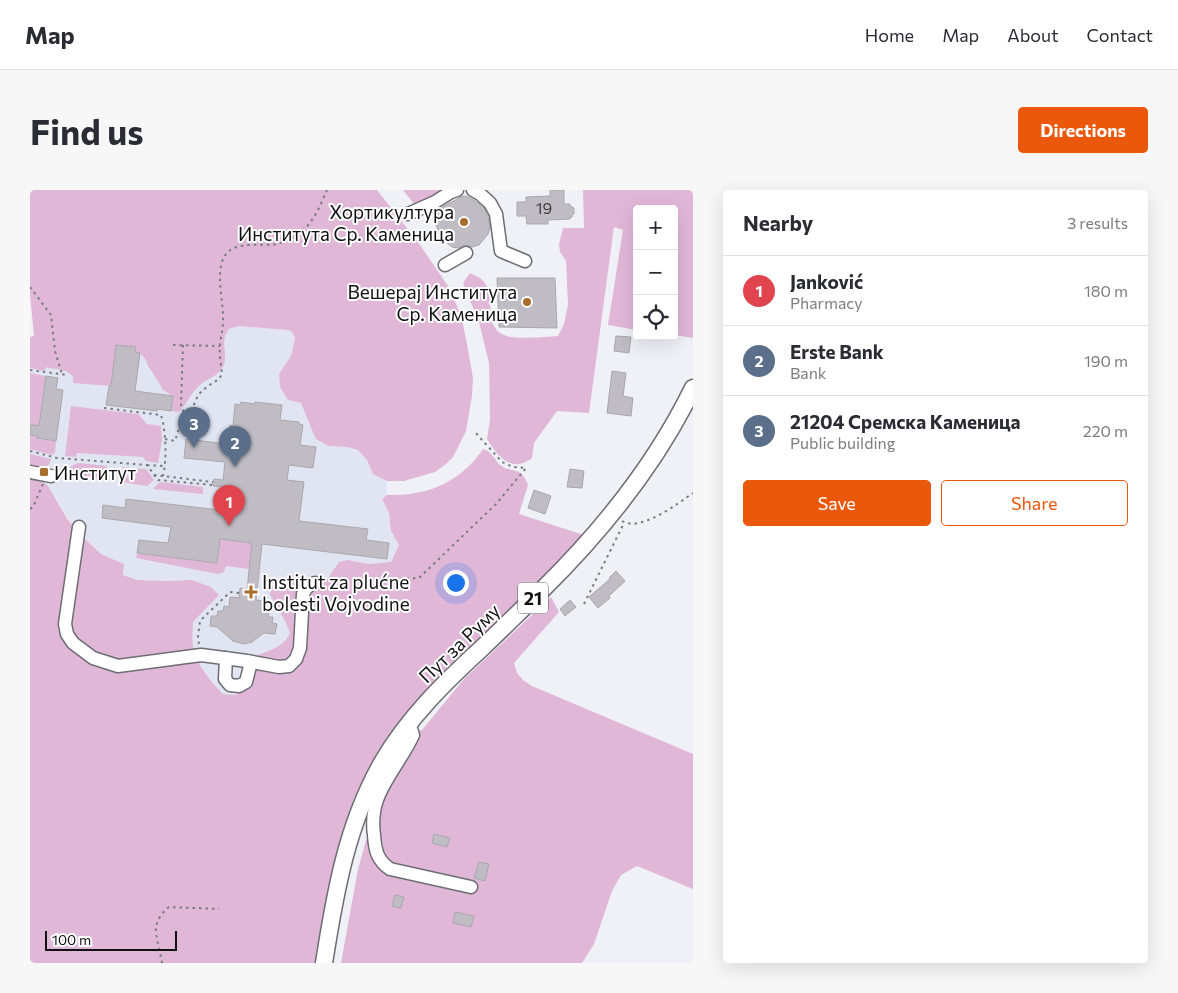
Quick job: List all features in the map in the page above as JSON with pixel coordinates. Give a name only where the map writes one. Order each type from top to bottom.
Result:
[{"type":"main road","name":"Пут за Руму","points":[[324,963],[345,852],[367,791],[383,761],[417,712],[460,667],[566,566],[596,534],[618,518],[685,405],[693,388]]},
{"type":"street","points":[[408,214],[457,190]]},
{"type":"street","points":[[472,190],[490,203],[496,214],[501,251],[526,262]]},
{"type":"street","points":[[445,265],[466,253]]},
{"type":"street","points":[[30,472],[49,475]]},
{"type":"street","points":[[79,527],[65,624],[67,634],[73,643],[93,658],[118,666],[201,656],[226,658],[279,667],[288,666],[296,659],[300,648],[303,594],[309,585],[315,583]]},
{"type":"street","points":[[226,658],[226,679],[230,685],[239,686],[246,682],[251,662]]},
{"type":"street","points":[[409,722],[413,735],[385,782],[375,806],[373,825],[377,854],[383,864],[390,869],[471,887]]},
{"type":"path","points":[[165,439],[175,441],[180,425],[192,413],[195,401],[200,393],[221,377],[220,346],[223,321],[221,273],[223,260],[228,252],[237,247],[254,244],[276,244],[292,238],[306,228],[316,214],[327,190]]},
{"type":"path","points":[[30,287],[51,316],[55,351],[62,374]]},
{"type":"path","points":[[173,345],[220,346]]},
{"type":"path","points":[[183,345],[181,405],[186,419]]},
{"type":"path","points":[[30,370],[67,375]]},
{"type":"path","points":[[104,408],[161,415],[165,439],[163,476]]},
{"type":"path","points":[[400,579],[419,578],[496,504],[526,468],[513,467],[502,462],[474,431]]},
{"type":"path","points":[[30,451],[57,458],[165,466]]},
{"type":"path","points":[[147,465],[158,480],[213,485]]},
{"type":"path","points":[[30,509],[33,507],[49,475]]},
{"type":"path","points":[[154,475],[213,482]]},
{"type":"path","points":[[584,604],[618,518],[639,523],[670,509],[693,494]]},
{"type":"path","points":[[201,656],[198,637],[200,622],[230,592],[240,593]]},
{"type":"path","points":[[162,963],[156,928],[159,920],[169,907],[219,909]]},
{"type":"shaded area","points":[[30,190],[377,190],[418,242],[448,286],[461,315],[473,378],[472,396],[466,431],[453,457],[435,472],[404,481],[387,481],[373,474],[367,460],[358,450],[347,447],[328,446],[316,439],[301,403],[288,400],[280,387],[279,374],[291,356],[295,338],[292,332],[288,330],[238,326],[229,329],[224,339],[225,359],[223,367],[216,375],[198,387],[179,412],[171,411],[173,396],[163,390],[146,360],[140,353],[135,352],[136,347],[111,386],[73,383],[73,376],[63,370],[47,367],[44,371],[30,368],[30,337],[34,336],[30,294]]},
{"type":"shaded area","points":[[403,190],[442,190],[426,200],[414,204]]},
{"type":"shaded area","points":[[583,190],[693,190],[693,338],[678,336],[678,205],[633,205],[633,329],[608,325],[623,230],[614,227],[589,413],[557,411],[534,443],[532,458],[525,462],[512,464],[500,457],[487,439],[490,420],[489,363],[479,322],[463,283],[470,273],[480,278],[486,284],[489,291],[493,324],[504,335],[522,338],[558,336],[564,324],[568,305],[566,261],[560,252],[559,244],[563,228],[584,228]]},
{"type":"shaded area","points":[[238,326],[288,330],[292,332],[295,338],[291,356],[279,374],[288,400],[301,403],[328,446],[347,447],[358,450],[367,460],[373,473],[387,481],[387,495],[382,499],[389,513],[391,531],[399,545],[391,562],[369,564],[353,561],[339,562],[326,581],[293,575],[270,595],[287,624],[290,633],[287,640],[271,650],[255,656],[255,668],[251,687],[235,695],[223,694],[206,674],[197,660],[193,645],[193,622],[218,596],[168,581],[137,580],[122,575],[124,564],[101,554],[69,520],[48,486],[30,478],[30,337]]},
{"type":"shaded area","points":[[30,373],[46,376],[39,426],[30,424]]},
{"type":"shaded area","points":[[71,406],[138,414],[147,424],[161,426],[162,440],[158,463],[146,461],[143,457],[77,453],[76,457],[65,456]]},
{"type":"shaded area","points":[[30,435],[38,436],[38,439],[56,441],[55,453],[52,455],[30,449]]},
{"type":"shaded area","points":[[483,449],[490,453],[502,467],[519,472],[525,479],[528,485],[519,514],[587,536],[384,747],[319,963],[30,963],[30,478],[42,481],[48,486],[68,520],[101,554],[124,564],[123,575],[137,580],[192,580],[211,587],[219,595],[193,622],[193,646],[201,666],[213,683],[223,694],[235,695],[251,687],[255,668],[255,656],[280,645],[290,633],[270,595],[271,587],[280,579],[293,575],[326,581],[339,562],[347,560],[369,564],[391,562],[399,545],[391,531],[389,513],[382,499],[387,495],[405,495],[435,488],[462,472]]},
{"type":"shaded area","points":[[30,454],[51,459],[50,463],[48,466],[40,469],[30,467]]},
{"type":"shaded area","points":[[78,463],[107,466],[105,479],[66,474],[71,466]]},
{"type":"shaded area","points":[[123,467],[131,468],[127,476],[130,480],[134,480],[136,477],[135,473],[132,472],[133,468],[146,469],[154,480],[147,486],[121,482]]},
{"type":"shaded area","points":[[160,482],[203,487],[203,494],[153,489]]},
{"type":"shaded area","points":[[220,539],[252,543],[249,569],[226,566],[224,572],[218,574],[136,558],[137,553],[217,563]]},
{"type":"shaded area","points":[[551,597],[559,612],[514,663],[517,673],[532,686],[693,754],[693,889],[637,866],[621,875],[612,891],[594,944],[582,963],[341,963],[358,869],[370,826],[417,731],[422,730],[464,679]]},
{"type":"building","points":[[550,190],[564,190],[564,204],[570,204],[574,208],[574,214],[570,219],[548,220],[548,224],[527,224],[526,216],[517,216],[517,202],[526,202],[526,197],[550,196]]},
{"type":"building","name":"Хортикултура Института Ср. Каменица","points":[[463,196],[475,201],[484,208],[490,227],[488,234],[479,245],[472,247],[466,245],[458,248],[452,247],[441,238],[436,225],[439,211],[442,207]]},
{"type":"building","name":"Вешерај Института Ср. Каменица","points":[[497,278],[555,278],[557,328],[499,327]]},
{"type":"building","points":[[616,336],[631,337],[629,353],[614,351]]},
{"type":"building","points":[[116,345],[136,347],[135,352],[140,353],[135,391],[173,396],[171,411],[106,405],[109,386],[111,386]]},
{"type":"building","points":[[612,371],[626,373],[623,396],[633,398],[631,416],[607,413]]},
{"type":"building","points":[[46,376],[58,378],[56,389],[63,390],[56,441],[30,435],[30,424],[39,426]]},
{"type":"building","points":[[241,402],[282,405],[280,420],[299,422],[299,424],[303,425],[300,445],[316,447],[313,468],[289,465],[287,480],[304,482],[299,521],[368,529],[366,540],[389,543],[387,559],[262,544],[256,600],[264,601],[263,611],[269,612],[268,617],[273,617],[272,623],[277,624],[275,634],[264,633],[252,642],[244,644],[233,641],[217,627],[210,626],[211,616],[217,616],[218,611],[223,611],[224,606],[229,607],[230,597],[239,598],[240,588],[247,589],[252,543],[220,539],[217,563],[137,553],[139,540],[168,543],[171,527],[102,518],[103,505],[125,508],[126,499],[219,510],[222,487],[213,486],[213,483],[214,479],[223,480],[225,462],[184,458],[186,439],[227,444],[230,425],[233,426],[235,404],[240,405]]},
{"type":"building","points":[[570,469],[584,471],[582,488],[567,487]]},
{"type":"building","points":[[534,490],[551,496],[545,514],[528,508]]},
{"type":"building","points":[[616,571],[625,581],[598,608],[589,597],[610,579]]},
{"type":"building","points":[[570,600],[576,607],[565,616],[560,609]]},
{"type":"building","points":[[434,834],[450,838],[447,847],[432,843]]},
{"type":"building","points":[[479,862],[489,864],[485,881],[474,878]]},
{"type":"building","points":[[395,895],[404,897],[401,908],[392,906]]},
{"type":"building","points":[[455,912],[474,916],[471,927],[453,923]]},
{"type":"place","name":"Хортикултура Института Ср. Каменица","points":[[464,222]]},
{"type":"place","name":"Вешерај Института Ср. Каменица","points":[[527,302]]},
{"type":"place","name":"21204 Сремска Каменица","points":[[194,448]]},
{"type":"place","name":"Erste Bank","points":[[235,467]]},
{"type":"place","name":"Институт","points":[[44,472]]},
{"type":"place","name":"Janković","points":[[229,526]]},
{"type":"place","name":"Institut za plućne bolesti Vojvodine","points":[[251,592]]}]
